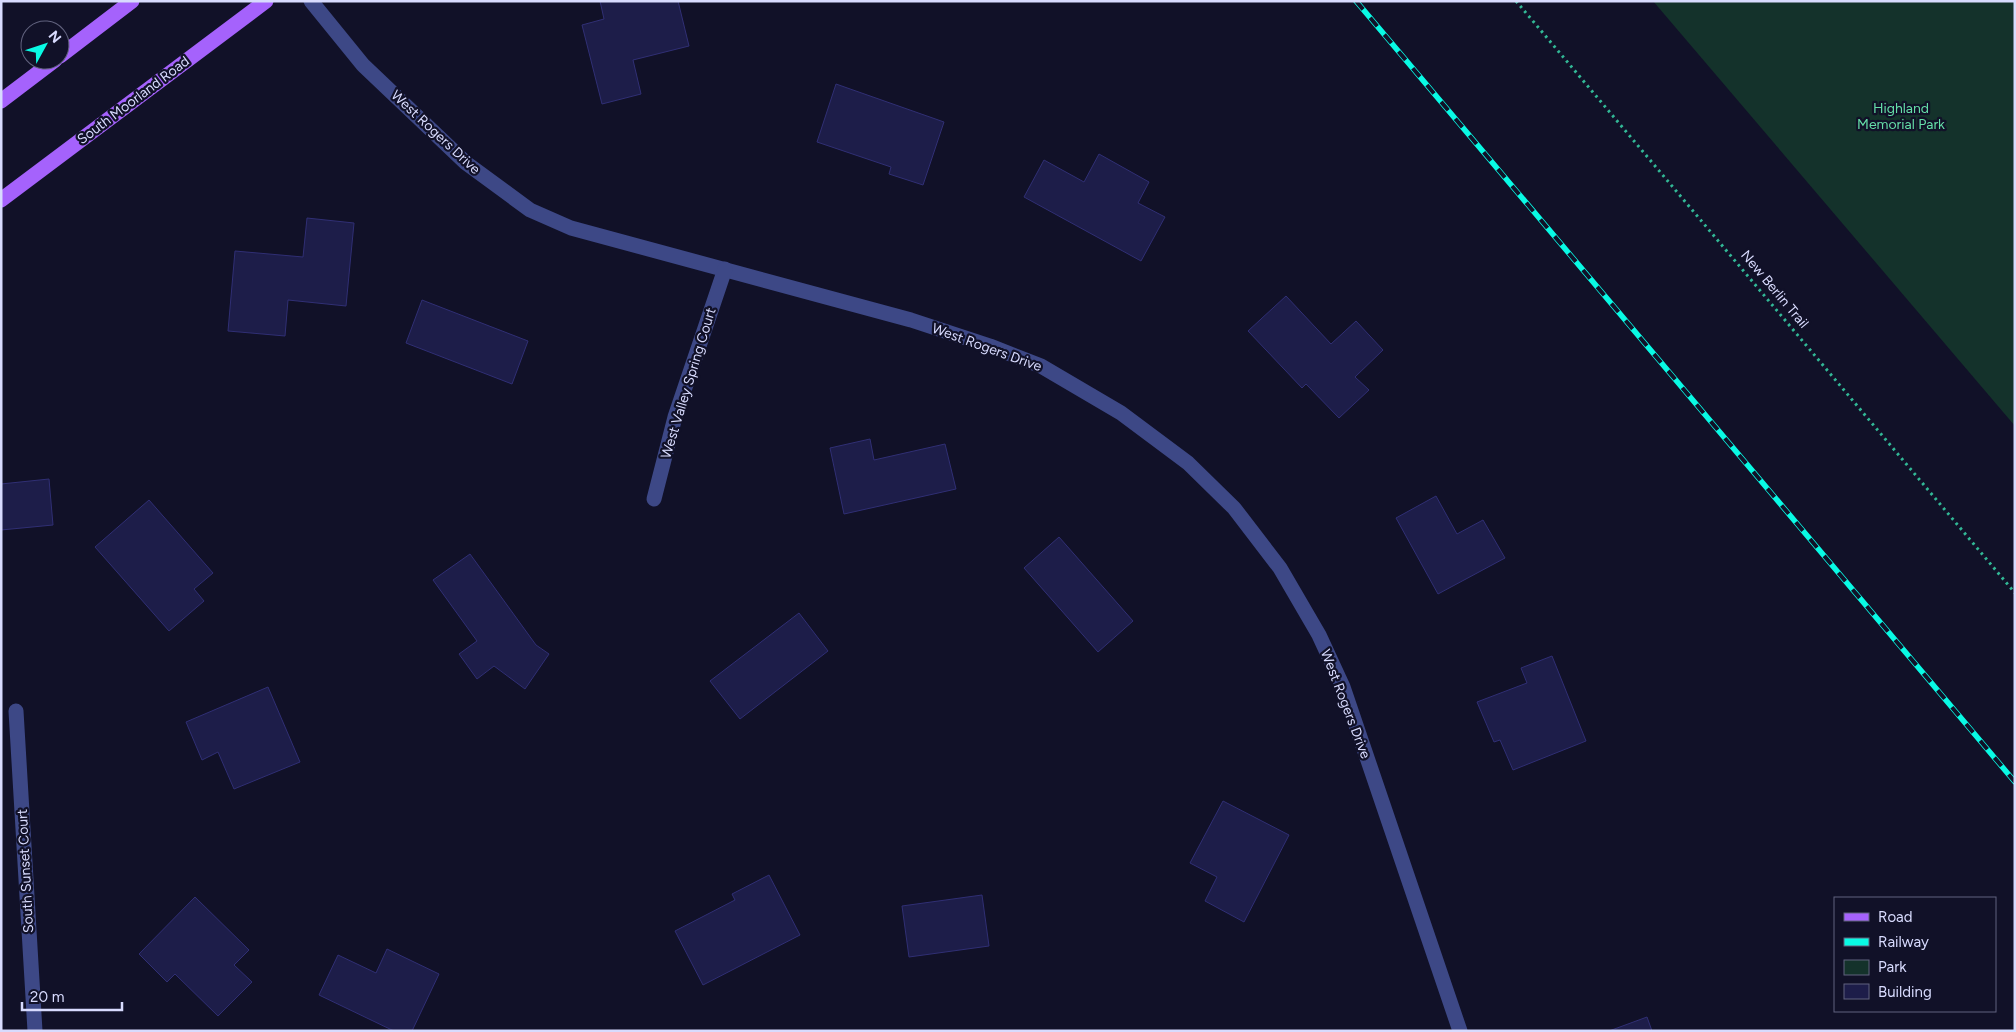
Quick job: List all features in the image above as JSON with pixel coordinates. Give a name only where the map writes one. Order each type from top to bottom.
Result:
[{"type":"main road","points":[[70,48],[132,1]]},
{"type":"main road","name":"South Moorland Road","points":[[1,200],[266,1]]},
{"type":"main road","points":[[1,101],[42,70]]},
{"type":"street","name":"West Rogers Drive","points":[[311,1],[363,65],[466,163],[530,210],[571,228],[911,320],[990,346],[1041,366],[1121,412],[1188,463],[1234,508],[1280,568],[1319,635],[1342,687],[1460,1031]]},
{"type":"street","name":"West Valley Spring Court","points":[[654,499],[675,418],[725,269]]},
{"type":"street","name":"South Sunset Court","points":[[16,711],[35,1031]]},
{"type":"path","name":"New Berlin Trail","points":[[1516,1],[2015,592]]},
{"type":"green space","name":"Highland Memorial Park","points":[[1653,1],[2015,1],[2015,426]]},
{"type":"building","points":[[600,1],[678,1],[689,46],[633,60],[641,94],[602,104],[582,25],[604,19]]},
{"type":"building","points":[[836,84],[944,122],[923,185],[889,174],[891,167],[817,142]]},
{"type":"building","points":[[1099,154],[1149,182],[1138,203],[1165,217],[1141,261],[1024,197],[1044,160],[1084,182]]},
{"type":"building","points":[[307,218],[354,223],[346,306],[288,300],[285,336],[228,331],[235,251],[303,257]]},
{"type":"building","points":[[1286,296],[1331,344],[1356,321],[1383,350],[1355,377],[1369,390],[1339,418],[1306,384],[1302,388],[1248,331]]},
{"type":"building","points":[[422,300],[528,341],[512,384],[406,343]]},
{"type":"building","points":[[870,439],[874,460],[945,444],[956,489],[844,514],[830,448]]},
{"type":"building","points":[[49,479],[53,525],[1,530],[1,484]]},
{"type":"building","points":[[1436,496],[1457,534],[1483,520],[1505,558],[1438,594],[1396,518]]},
{"type":"building","points":[[149,500],[213,573],[194,589],[204,601],[169,631],[95,547]]},
{"type":"building","points":[[1059,537],[1133,621],[1098,652],[1024,568]]},
{"type":"building","points":[[470,554],[536,645],[549,654],[525,689],[494,666],[477,679],[459,654],[477,641],[433,580]]},
{"type":"building","points":[[799,613],[828,651],[740,719],[710,681]]},
{"type":"building","points":[[1552,656],[1586,741],[1513,770],[1500,740],[1494,742],[1477,702],[1527,683],[1521,668]]},
{"type":"building","points":[[268,687],[300,762],[234,789],[218,752],[202,760],[186,722]]},
{"type":"building","points":[[1223,801],[1289,835],[1244,922],[1205,901],[1217,877],[1190,863]]},
{"type":"building","points":[[769,875],[800,935],[703,985],[675,931],[735,900],[732,894]]},
{"type":"building","points":[[982,895],[989,946],[909,957],[902,906]]},
{"type":"building","points":[[195,897],[249,950],[234,965],[252,982],[218,1016],[175,974],[167,982],[139,954]]},
{"type":"building","points":[[387,949],[439,974],[412,1031],[394,1031],[319,995],[338,955],[376,973]]},
{"type":"building","points":[[1647,1017],[1652,1031],[1609,1031]]},
{"type":"railway","points":[[1356,1],[2015,782]]}]
